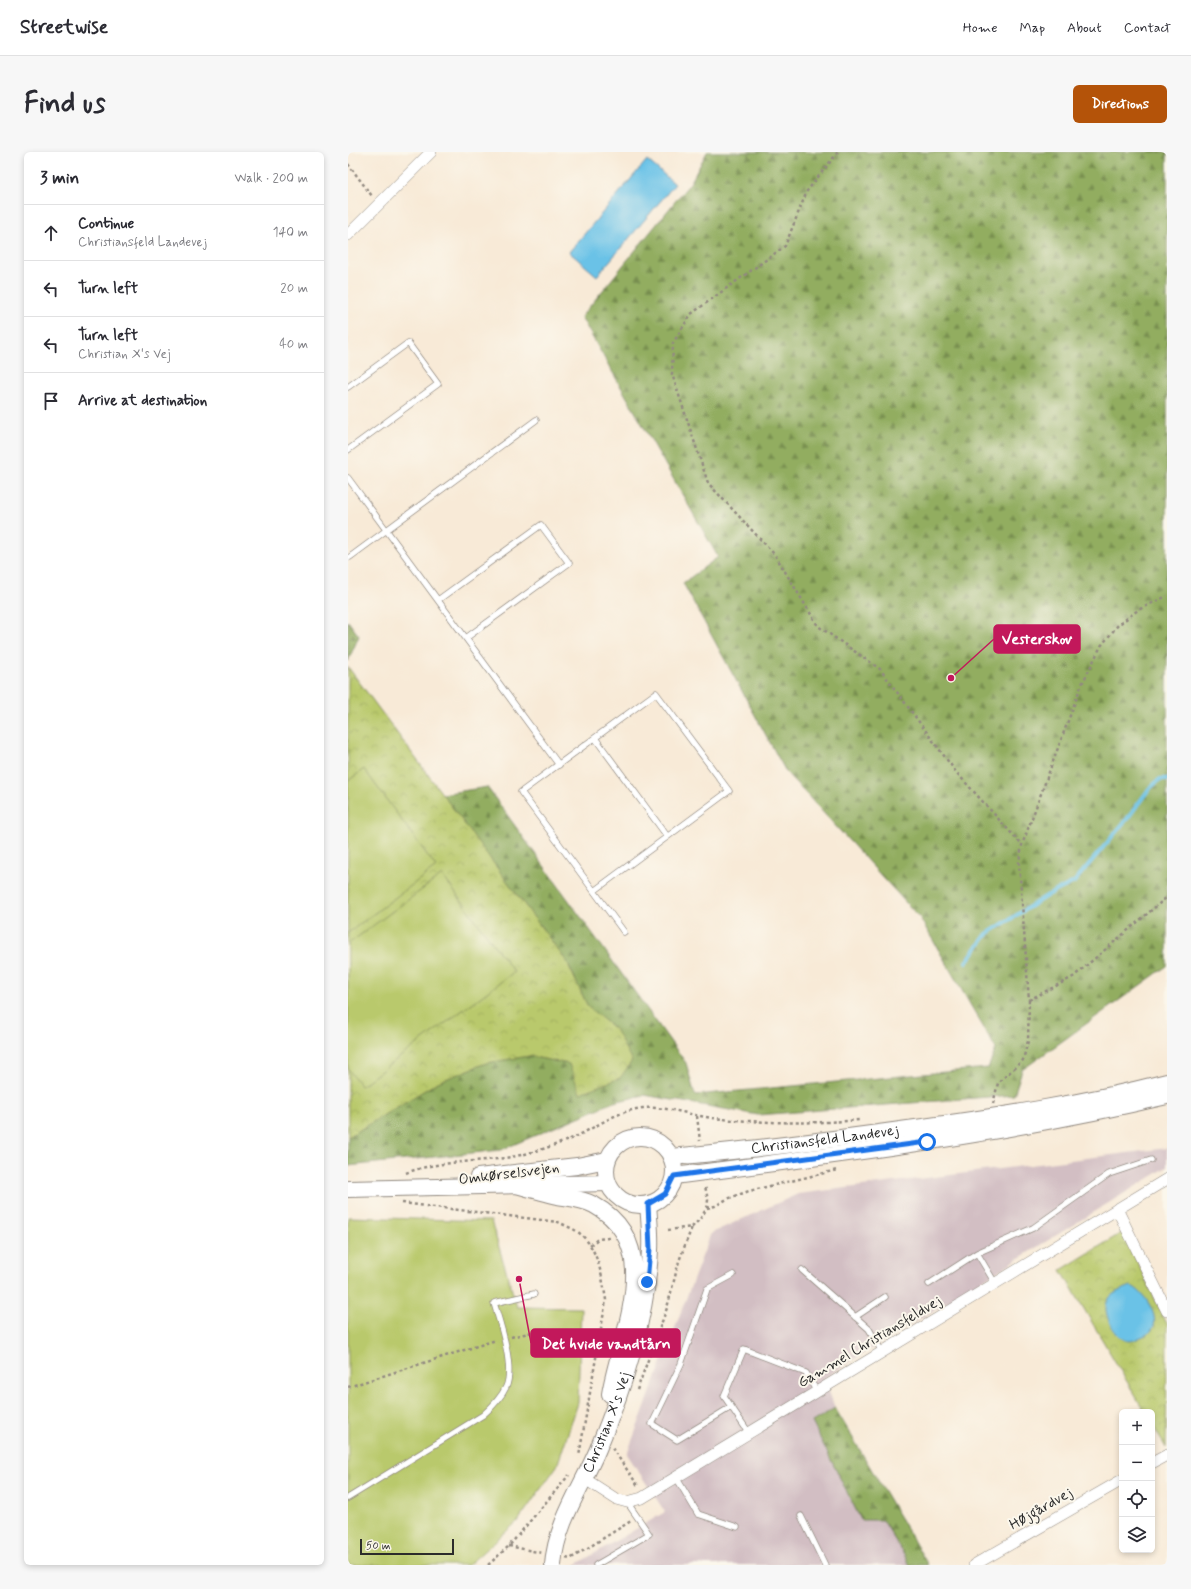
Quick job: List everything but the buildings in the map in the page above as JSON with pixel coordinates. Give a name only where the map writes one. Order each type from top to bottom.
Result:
[{"type":"main road","name":"Christiansfeld Landevej","points":[[671,1157],[810,1142],[1044,1109],[1125,1093],[1167,1082]]},
{"type":"main road","name":"Christiansfeld Landevej","points":[[674,1176],[986,1132],[1106,1110],[1167,1096]]},
{"type":"main road","points":[[638,1136],[658,1141],[671,1157],[674,1166],[674,1176],[665,1194],[648,1204],[634,1205],[627,1203],[616,1195],[608,1183],[605,1172],[607,1160],[614,1148],[631,1137],[638,1136]]},
{"type":"main road","name":"Omkørselsvejen","points":[[348,1188],[407,1180],[507,1173],[577,1166],[607,1160]]},
{"type":"main road","name":"Omkørselsvejen","points":[[407,1180],[517,1185],[608,1183]]},
{"type":"main road","points":[[517,1185],[592,1204],[607,1214],[616,1223],[633,1256],[635,1278],[629,1317],[612,1383],[607,1445]]},
{"type":"main road","name":"Christian X's Vej","points":[[553,1560],[579,1475],[607,1445],[640,1322],[647,1282],[650,1249],[648,1204]]},
{"type":"street","points":[[348,235],[431,152]]},
{"type":"street","name":"Gammel Christiansfeldvej","points":[[627,1502],[642,1498],[676,1478],[1167,1179]]},
{"type":"street","points":[[1118,1209],[1167,1311]]},
{"type":"street","points":[[1155,1461],[1167,1455]]},
{"type":"street","points":[[579,1475],[616,1499],[627,1502]]},
{"type":"street","name":"Højgårdvej","points":[[974,1565],[1120,1481]]},
{"type":"lane","points":[[348,387],[408,343],[438,384],[348,450]]},
{"type":"lane","points":[[350,557],[536,420]]},
{"type":"lane","points":[[348,478],[559,765]]},
{"type":"lane","points":[[438,600],[541,525],[569,563],[466,638]]},
{"type":"lane","points":[[594,891],[729,791],[656,693],[522,792],[594,891],[624,932]]},
{"type":"lane","points":[[595,738],[667,836]]},
{"type":"lane","points":[[929,1284],[977,1253],[1033,1228],[1109,1174],[1151,1160]]},
{"type":"lane","points":[[977,1253],[995,1283]]},
{"type":"lane","points":[[802,1270],[869,1329],[882,1352]]},
{"type":"lane","points":[[731,1407],[677,1440],[652,1424],[681,1364],[707,1289],[733,1275]]},
{"type":"lane","points":[[348,1498],[483,1416],[496,1403],[507,1386],[509,1364],[504,1338],[494,1303],[534,1294]]},
{"type":"lane","points":[[855,1317],[885,1297]]},
{"type":"lane","points":[[749,1433],[724,1396],[744,1349],[806,1373],[817,1392]]},
{"type":"lane","points":[[676,1478],[698,1514],[737,1527]]},
{"type":"lane","points":[[596,1565],[649,1534],[627,1502]]},
{"type":"lane","points":[[801,1516],[825,1565]]},
{"type":"path","points":[[838,152],[807,191],[785,246],[691,314],[673,343],[672,374],[708,483],[775,555],[818,626],[880,669],[956,772],[1022,845]]},
{"type":"path","points":[[348,164],[378,205]]},
{"type":"path","points":[[992,1105],[998,1083],[1023,1060],[1028,1041],[1029,1000],[1018,862],[1022,845],[1082,686],[1101,646],[1118,625],[1138,610],[1167,596]]},
{"type":"path","points":[[1029,1000],[1073,977],[1167,897]]},
{"type":"path","points":[[407,1180],[423,1166],[511,1157],[564,1142],[624,1111],[644,1108],[665,1108],[697,1116],[758,1123],[842,1122]]},
{"type":"path","points":[[697,1116],[701,1143]]},
{"type":"path","points":[[668,1230],[692,1227],[700,1219],[707,1208],[708,1200],[705,1183]]},
{"type":"path","points":[[707,1208],[715,1206],[727,1199],[771,1187]]},
{"type":"path","points":[[407,1203],[558,1222],[578,1232],[590,1245],[603,1279],[606,1300],[576,1461]]},
{"type":"path","points":[[590,1245],[598,1239],[609,1238]]},
{"type":"path","points":[[348,1387],[504,1338],[542,1330],[600,1333]]},
{"type":"path","points":[[607,1445],[639,1488],[642,1498]]},
{"type":"path","points":[[488,1565],[509,1546],[579,1475]]},
{"type":"path","points":[[509,1546],[553,1560],[570,1559],[636,1518],[637,1515]]},
{"type":"path","points":[[495,1559],[495,1565]]},
{"type":"shaded area","points":[[1167,1148],[1167,1167],[824,1378],[835,1408],[813,1422],[883,1520],[910,1565],[575,1565],[665,1512],[627,1454],[711,1233],[798,1194]]},
{"type":"green space","points":[[707,152],[1167,152],[1167,966],[1022,1070],[1014,1095],[758,1115],[644,1095],[614,1102],[501,1150],[348,1166],[348,1137],[438,1082],[486,1063],[529,1056],[569,1064],[615,1029],[588,1007],[567,962],[442,794],[487,787],[686,1063],[695,1095],[988,1068],[996,1049],[920,918],[786,772],[683,583],[718,557],[581,317],[691,182]]},
{"type":"green space","points":[[348,621],[359,636],[348,661]]},
{"type":"green space","points":[[348,667],[567,962],[588,1007],[615,1029],[632,1061],[620,1078],[580,1093],[569,1064],[529,1056],[486,1063],[438,1082],[348,1137]]},
{"type":"green space","points":[[364,769],[436,867],[348,933],[348,781]]},
{"type":"green space","points":[[442,875],[514,972],[361,1086],[348,1069],[348,944]]},
{"type":"green space","points":[[348,1217],[491,1221],[517,1307],[581,1308],[578,1403],[557,1466],[518,1521],[468,1565],[348,1565]]},
{"type":"green space","points":[[1123,1232],[1167,1324],[1166,1448],[1155,1429],[1155,1409],[1143,1409],[1061,1270]]},
{"type":"green space","points":[[835,1408],[928,1565],[910,1565],[883,1520],[861,1520],[812,1422]]},
{"type":"water","points":[[647,160],[675,184],[597,276],[569,252]]},
{"type":"water","points":[[1131,1286],[1136,1288],[1149,1304],[1155,1323],[1152,1330],[1148,1334],[1129,1341],[1124,1340],[1119,1336],[1111,1326],[1106,1313],[1106,1307],[1111,1296]]},
{"type":"waterway","points":[[966,962],[987,934],[1048,895],[1074,882],[1127,819],[1149,789],[1160,779],[1167,779]]},
{"type":"place","name":"Vesterskov","points":[[951,678]]},
{"type":"place","name":"Det hvide vandtårn","points":[[519,1279]]},
{"type":"route","points":[[647,1282],[650,1249],[648,1204],[655,1202],[665,1194],[672,1183],[674,1176],[927,1142]]}]
